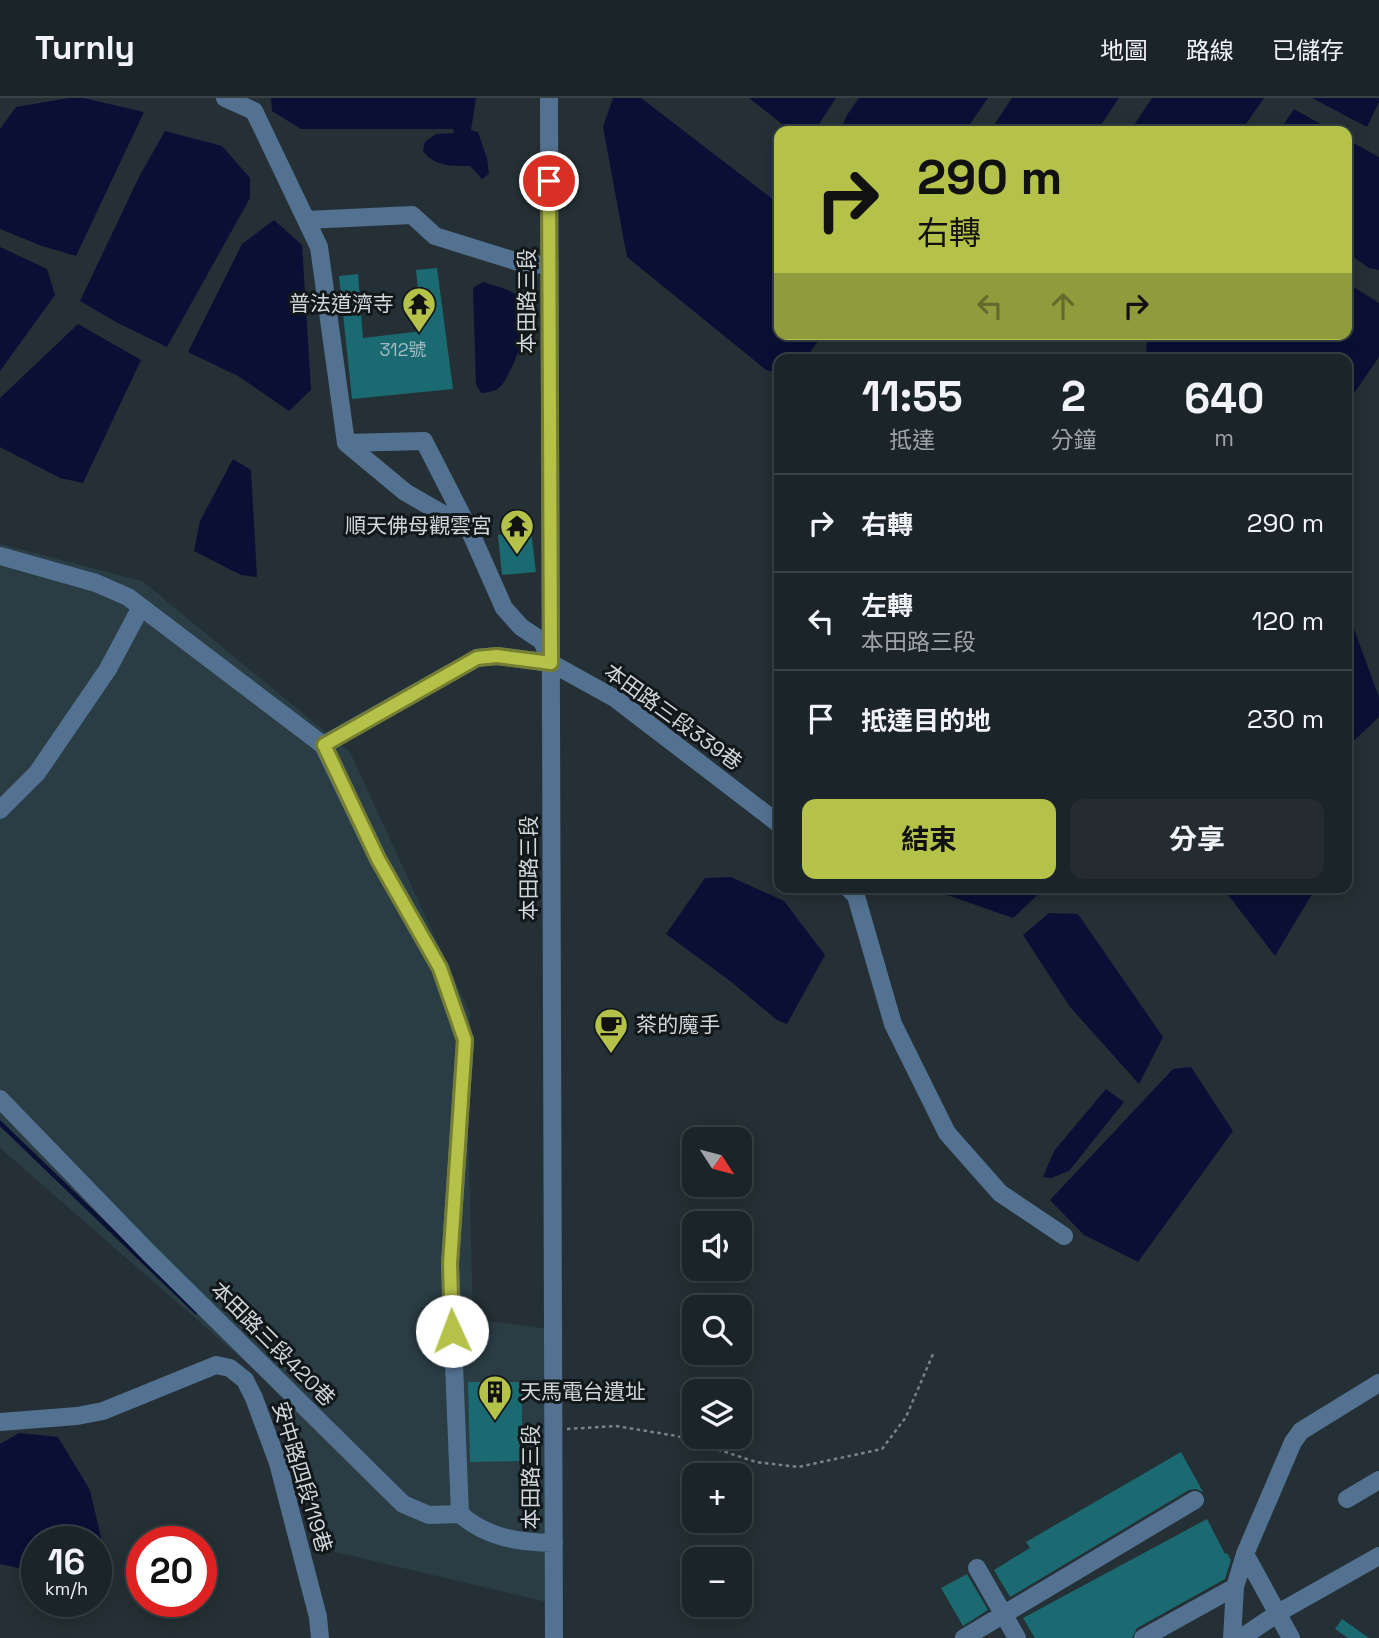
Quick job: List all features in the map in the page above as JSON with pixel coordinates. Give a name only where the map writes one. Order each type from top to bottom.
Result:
[{"type":"street","points":[[225,98],[254,111],[319,247],[346,443],[405,492],[469,529]]},
{"type":"street","name":"本田路三段","points":[[549,98],[555,1638]]},
{"type":"street","points":[[306,220],[412,215],[435,236],[528,265],[550,264]]},
{"type":"street","name":"本田路三段339巷","points":[[346,443],[424,441],[469,529],[504,608],[521,627],[542,641],[551,663],[616,699],[774,820]]},
{"type":"street","points":[[0,556],[96,583],[128,597],[324,745],[378,859],[440,968],[465,1040],[450,1264],[460,1514],[473,1525],[497,1537],[554,1543]]},
{"type":"street","points":[[0,810],[37,773],[108,669],[141,607]]},
{"type":"street","points":[[324,745],[477,658],[497,656],[551,663]]},
{"type":"street","points":[[853,893],[893,1024],[947,1133],[1000,1193],[1065,1236]]},
{"type":"street","name":"本田路三段420巷","points":[[0,1099],[149,1253],[403,1504],[429,1516],[460,1514]]},
{"type":"street","name":"安中路四段119巷","points":[[0,1422],[77,1416],[103,1411],[216,1365],[230,1368],[245,1380],[278,1463],[318,1617],[320,1638]]},
{"type":"street","points":[[1232,1638],[1235,1587],[1245,1554],[1293,1442],[1301,1431],[1379,1383]]},
{"type":"street","points":[[1347,1499],[1379,1480]]},
{"type":"street","points":[[964,1638],[1195,1500]]},
{"type":"street","points":[[1245,1554],[1291,1638]]},
{"type":"street","points":[[1241,1638],[1278,1613],[1379,1556]]},
{"type":"street","points":[[977,1568],[1017,1638]]},
{"type":"street","points":[[1143,1638],[1235,1587]]},
{"type":"path","points":[[554,1430],[616,1426],[677,1436],[756,1462],[798,1467],[882,1449],[906,1417],[933,1354]]},
{"type":"shaded area","points":[[83,98],[144,112],[76,256],[0,229],[0,129],[16,107]]},
{"type":"shaded area","points":[[271,98],[476,98],[471,130],[478,132],[487,158],[489,174],[482,179],[470,166],[438,163],[423,151],[425,142],[436,134],[454,133],[453,129],[301,129],[272,111]]},
{"type":"shaded area","points":[[613,98],[641,98],[774,200],[774,340],[819,340],[809,354],[774,354],[774,372],[766,370],[627,257],[603,127]]},
{"type":"shaded area","points":[[749,98],[836,98],[818,126],[785,126]]},
{"type":"shaded area","points":[[859,98],[988,98],[968,126],[842,126]]},
{"type":"shaded area","points":[[1012,98],[1119,98],[1100,126],[993,126]]},
{"type":"shaded area","points":[[1152,98],[1264,98],[1244,126],[1133,126]]},
{"type":"shaded area","points":[[1312,98],[1379,98],[1379,102],[1367,127]]},
{"type":"shaded area","points":[[1294,109],[1324,126],[1282,126]]},
{"type":"shaded area","points":[[165,131],[222,146],[250,178],[250,198],[167,347],[80,301],[140,175]]},
{"type":"shaded area","points":[[1352,142],[1379,157],[1379,270],[1369,268],[1352,256]]},
{"type":"shaded area","points":[[274,220],[302,245],[311,390],[289,411],[238,376],[188,352],[242,244]]},
{"type":"shaded area","points":[[0,247],[47,269],[55,295],[0,371]]},
{"type":"shaded area","points":[[483,282],[518,295],[528,311],[521,346],[505,380],[497,389],[481,393],[476,384],[473,288]]},
{"type":"shaded area","points":[[1352,286],[1379,303],[1379,357],[1352,396],[1352,354],[1151,354],[1146,351],[1147,340],[1352,340]]},
{"type":"shaded area","points":[[78,324],[141,360],[83,483],[60,478],[0,447],[0,398]]},
{"type":"shaded area","points":[[233,459],[251,470],[257,577],[241,575],[194,551],[200,521]]},
{"type":"shaded area","points":[[0,544],[142,581],[350,752],[470,1013],[468,1121],[473,1319],[551,1329],[551,1603],[335,1552],[280,1392],[0,1148]]},
{"type":"shaded area","points":[[1352,627],[1379,697],[1379,717],[1352,742]]},
{"type":"shaded area","points":[[731,877],[784,901],[825,955],[787,1024],[777,1020],[666,934],[705,878]]},
{"type":"shaded area","points":[[941,893],[1040,893],[1013,918]]},
{"type":"shaded area","points":[[1227,893],[1311,893],[1275,956]]},
{"type":"shaded area","points":[[1049,913],[1078,914],[1163,1037],[1139,1084],[1070,1007],[1023,935]]},
{"type":"shaded area","points":[[1191,1067],[1233,1131],[1138,1262],[1084,1235],[1050,1200],[1173,1069]]},
{"type":"shaded area","points":[[1106,1089],[1124,1102],[1069,1171],[1051,1178],[1043,1177],[1054,1151]]},
{"type":"shaded area","points":[[19,1433],[58,1437],[90,1490],[98,1526],[21,1526],[21,1569],[0,1564],[0,1444]]},
{"type":"building","name":"普法道濟寺","points":[[437,268],[453,389],[352,399],[339,276],[358,274],[363,338],[422,331],[416,270]]},
{"type":"building","name":"順天佛母觀雲宮","points":[[531,531],[536,572],[502,575],[498,535]]},
{"type":"building","name":"天馬電台遺址","points":[[468,1382],[522,1382],[522,1461],[470,1462]]},
{"type":"building","points":[[1181,1452],[1203,1492],[1189,1490],[1010,1597],[994,1570],[1030,1548],[1026,1542]]},
{"type":"building","points":[[1207,1519],[1225,1554],[1227,1553],[1231,1560],[1225,1579],[1137,1628],[1132,1638],[1035,1638],[1023,1618]]},
{"type":"building","points":[[967,1574],[988,1610],[963,1626],[941,1588]]},
{"type":"building","points":[[1342,1619],[1369,1638],[1348,1638],[1335,1629]]},
{"type":"waterway","points":[[0,1123],[196,1312]]},
{"type":"place","name":"普法道濟寺","points":[[419,334]]},
{"type":"place","name":"順天佛母觀雲宮","points":[[517,556]]},
{"type":"place","name":"茶的魔手","points":[[611,1055]]},
{"type":"place","name":"天馬電台遺址","points":[[495,1422]]},
{"type":"route","points":[[452,1331],[450,1264],[465,1040],[440,968],[378,859],[324,745],[477,658],[497,656],[551,663],[549,181]]}]
